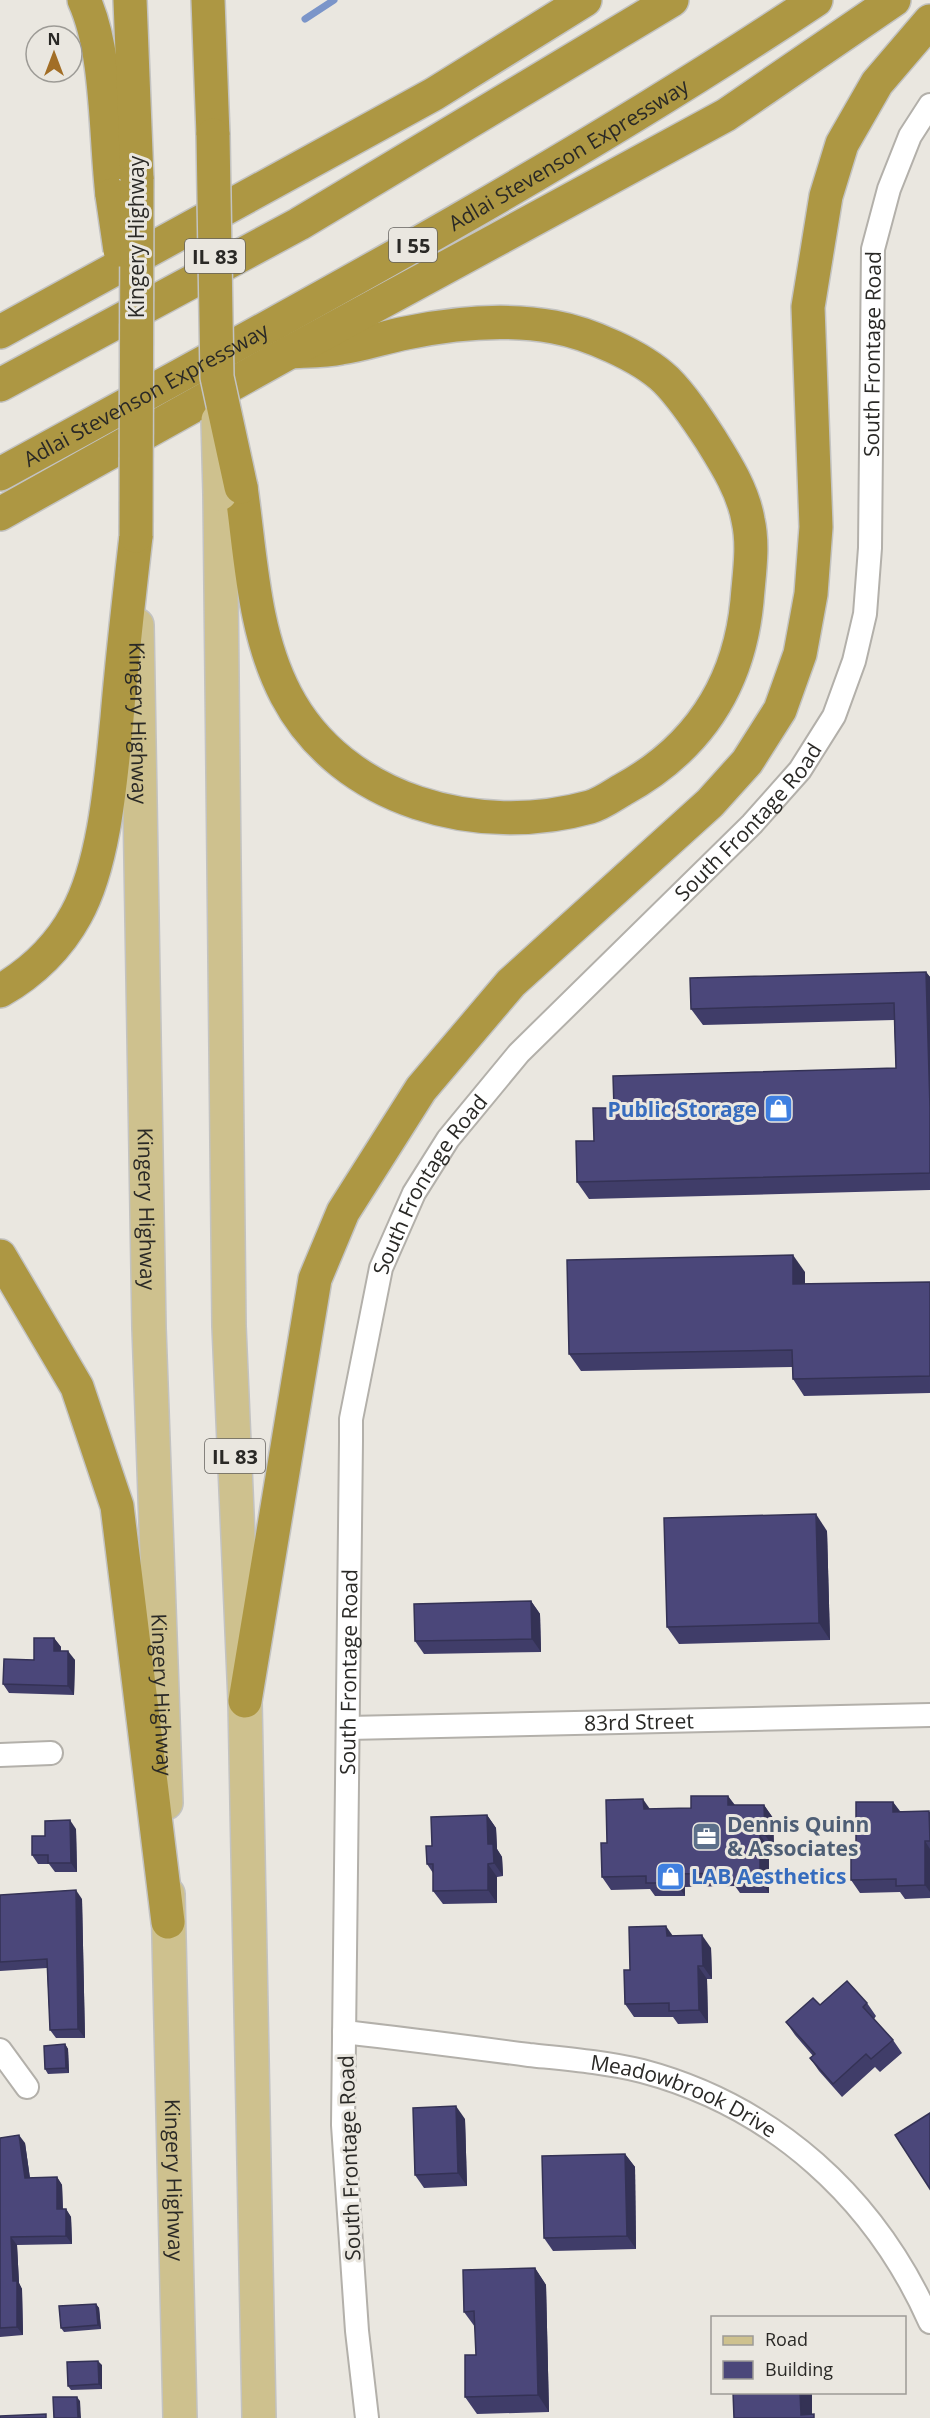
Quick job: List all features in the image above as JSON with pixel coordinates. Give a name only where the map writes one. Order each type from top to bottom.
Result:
[{"type":"highway","points":[[84,0],[91,16],[124,187]]},
{"type":"highway","name":"Kingery Highway","points":[[130,0],[124,187],[117,232],[136,328],[136,536]]},
{"type":"highway","name":"IL 83","points":[[208,0],[218,377],[230,490]]},
{"type":"highway","points":[[210,94],[221,0]]},
{"type":"highway","points":[[434,94],[562,0]]},
{"type":"highway","points":[[0,332],[434,94],[585,0]]},
{"type":"highway","points":[[0,385],[299,224],[672,0]]},
{"type":"highway","name":"Adlai Stevenson Expressway","points":[[0,474],[353,280],[703,76],[816,0]]},
{"type":"highway","points":[[0,514],[290,352],[726,115],[894,0]]},
{"type":"highway","points":[[245,1701],[315,1280],[343,1212],[421,1089],[511,983],[710,803],[747,762],[780,710],[800,654],[811,594],[816,527],[808,307],[826,196],[842,144],[877,82],[930,21]]},
{"type":"highway","points":[[0,317],[66,296]]},
{"type":"highway","points":[[230,490],[262,639],[286,695],[306,726],[342,762],[383,790],[432,809],[488,818],[542,815],[592,807],[635,783],[672,758],[707,719],[733,670],[745,621],[750,568],[748,520],[731,473],[701,425],[665,379],[616,347],[556,327],[501,321],[409,332],[340,349],[290,352]]},
{"type":"highway","points":[[0,991],[25,977],[47,957],[77,914],[94,866],[113,766],[136,536]]},
{"type":"highway","points":[[0,1256],[77,1387],[117,1506],[168,1922]]},
{"type":"main road","name":"IL 83","points":[[230,490],[229,1326],[245,1701],[260,2418]]},
{"type":"main road","name":"Kingery Highway","points":[[136,536],[149,1328],[163,1701],[180,2418]]},
{"type":"street","name":"South Frontage Road","points":[[367,2418],[357,2331],[345,2148],[351,1419],[381,1268],[414,1193],[448,1139],[519,1053],[752,824],[800,770],[834,716],[854,661],[865,614],[870,548],[873,249],[889,189],[910,136],[930,105]]},
{"type":"street","name":"83rd Street","points":[[348,1728],[930,1715]]},
{"type":"street","points":[[0,1755],[51,1753]]},
{"type":"street","name":"Meadowbrook Drive","points":[[345,2032],[613,2065],[668,2079],[711,2096],[747,2114],[781,2136],[843,2187],[903,2267],[930,2322]]},
{"type":"street","points":[[0,2050],[27,2087]]},
{"type":"building","name":"Public Storage","points":[[926,972],[930,1173],[577,1182],[576,1141],[594,1141],[593,1108],[614,1108],[613,1076],[896,1068],[894,1003],[691,1009],[690,978]]},
{"type":"building","points":[[793,1255],[793,1284],[930,1282],[930,1376],[793,1379],[792,1350],[569,1354],[567,1260]]},
{"type":"building","points":[[816,1514],[819,1623],[667,1627],[664,1518]]},
{"type":"building","points":[[531,1601],[532,1639],[415,1641],[414,1604]]},
{"type":"building","points":[[34,1638],[54,1638],[54,1651],[68,1651],[68,1686],[3,1684],[4,1659],[34,1660]]},
{"type":"building","points":[[691,1796],[728,1796],[728,1805],[764,1805],[765,1835],[760,1835],[760,1880],[731,1880],[731,1873],[675,1874],[676,1883],[646,1883],[646,1876],[602,1877],[601,1843],[607,1843],[606,1800],[643,1799],[644,1809],[691,1808]]},
{"type":"building","points":[[856,1802],[893,1802],[893,1812],[929,1811],[930,1841],[925,1841],[925,1885],[896,1886],[896,1879],[851,1880],[851,1846],[856,1845]]},
{"type":"building","points":[[487,1815],[488,1844],[493,1844],[494,1863],[488,1864],[488,1890],[433,1891],[433,1864],[427,1864],[426,1846],[432,1846],[431,1817]]},
{"type":"building","points":[[70,1820],[71,1863],[48,1863],[48,1855],[32,1855],[32,1836],[45,1836],[45,1821]]},
{"type":"building","points":[[76,1890],[78,2029],[50,2030],[47,1959],[0,1962],[0,1895]]},
{"type":"building","points":[[666,1926],[667,1936],[702,1935],[703,1966],[698,1966],[699,2010],[669,2011],[669,2003],[625,2004],[624,1970],[630,1970],[629,1927]]},
{"type":"building","points":[[847,1981],[867,2003],[863,2007],[893,2040],[871,2059],[866,2054],[833,2084],[810,2058],[815,2054],[786,2022],[813,1998],[820,2005]]},
{"type":"building","points":[[65,2044],[66,2068],[45,2069],[44,2046]]},
{"type":"building","points":[[456,2106],[458,2173],[415,2175],[413,2108]]},
{"type":"building","points":[[930,2113],[930,2189],[895,2135]]},
{"type":"building","points":[[19,2135],[25,2178],[57,2177],[57,2209],[66,2209],[66,2236],[11,2237],[13,2281],[17,2281],[17,2327],[0,2328],[0,2138]]},
{"type":"building","points":[[625,2154],[627,2236],[544,2238],[542,2156]]},
{"type":"building","points":[[535,2268],[538,2395],[465,2397],[465,2355],[476,2355],[474,2311],[464,2312],[463,2270]]},
{"type":"building","points":[[96,2304],[98,2325],[61,2328],[59,2306]]},
{"type":"building","points":[[98,2361],[99,2384],[68,2386],[67,2362]]},
{"type":"building","points":[[733,2394],[800,2394],[801,2415],[814,2414],[814,2418],[734,2418]]},
{"type":"building","points":[[53,2397],[77,2397],[78,2418],[54,2418]]},
{"type":"building","points":[[46,2414],[46,2418],[0,2418],[0,2416]]},
{"type":"waterway","points":[[305,19],[334,0]]},
{"type":"place","name":"Public Storage","points":[[778,1109]]},
{"type":"place","name":"Dennis Quinn & Associates","points":[[706,1836]]},
{"type":"place","name":"LAB Aesthetics","points":[[670,1876]]}]
